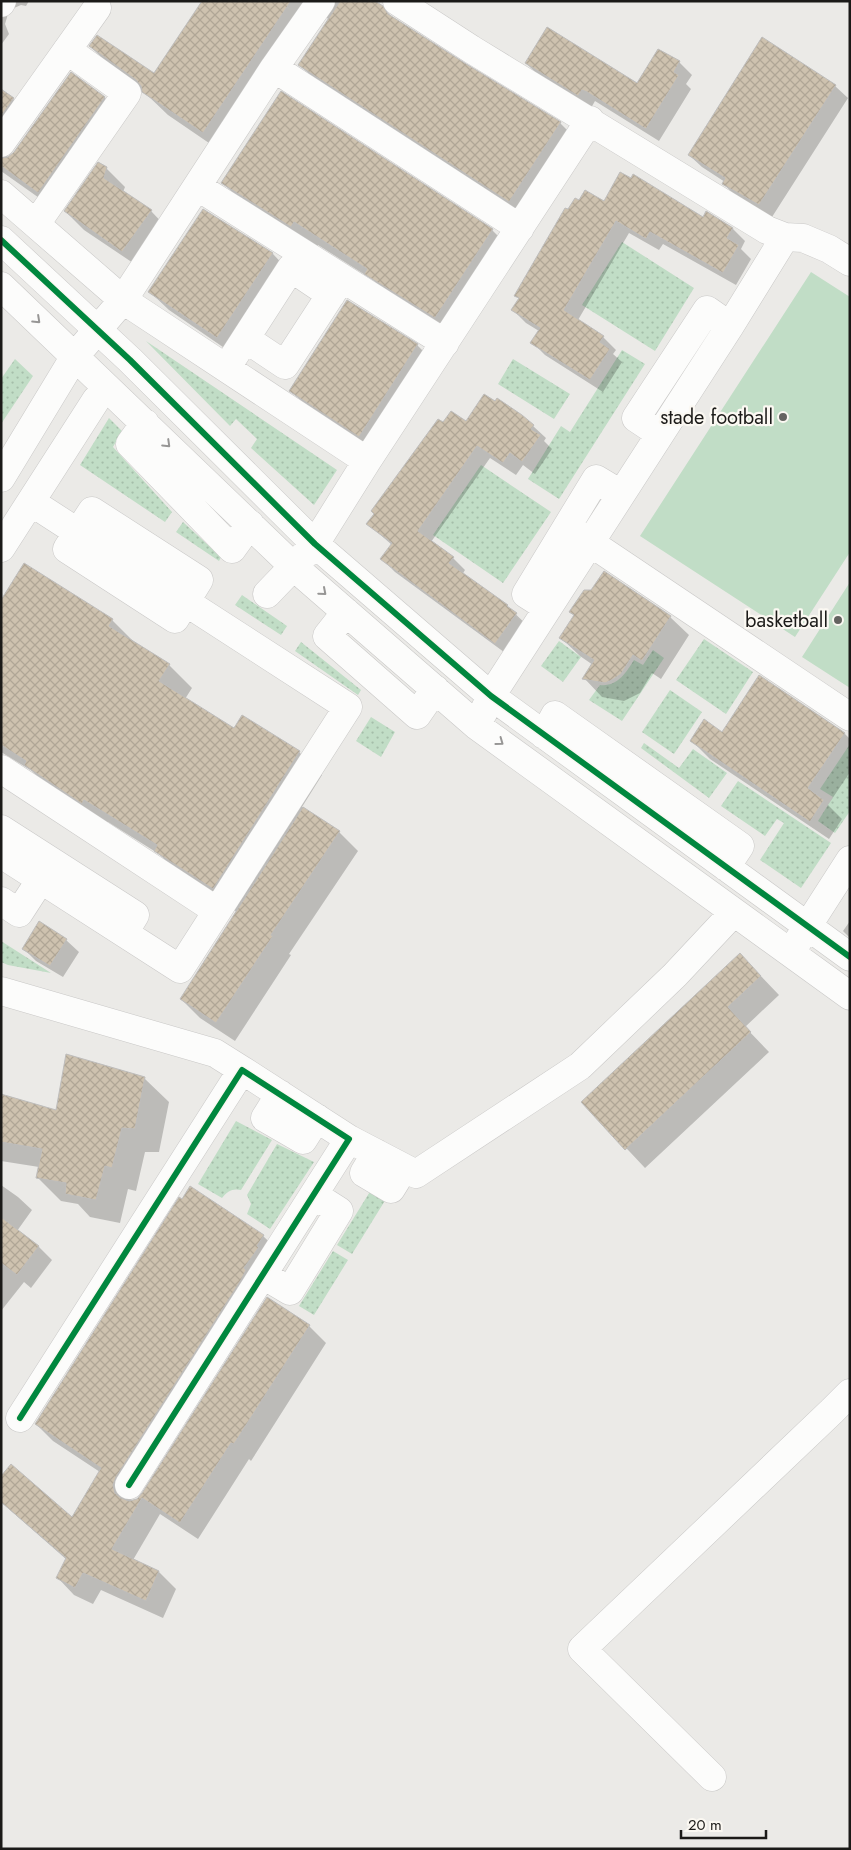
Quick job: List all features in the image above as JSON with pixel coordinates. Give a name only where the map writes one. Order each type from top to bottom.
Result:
[{"type":"street","points":[[1,478],[75,356],[124,300],[274,68],[321,1]]},
{"type":"street","points":[[397,1],[471,49],[590,120],[767,230],[785,237],[803,238],[829,249],[850,262]]},
{"type":"street","points":[[1,143],[97,8]]},
{"type":"street","points":[[36,224],[127,93],[67,50]]},
{"type":"street","points":[[274,68],[520,228]]},
{"type":"street","points":[[267,594],[315,544],[367,461],[590,120]]},
{"type":"street","points":[[198,187],[337,286]]},
{"type":"street","points":[[1,194],[124,300],[367,461]]},
{"type":"street","points":[[477,726],[491,696],[660,434],[636,418],[706,310],[730,326],[785,237]]},
{"type":"street","points":[[1,240],[130,360],[315,544],[491,696],[850,957]]},
{"type":"street","points":[[227,367],[291,268],[337,286],[445,344]]},
{"type":"street","points":[[1,286],[294,567],[477,726],[850,996]]},
{"type":"street","points":[[246,339],[285,365],[337,286]]},
{"type":"street","points":[[1,548],[96,400]]},
{"type":"street","points":[[548,608],[526,594],[596,478],[621,494]]},
{"type":"street","points":[[31,502],[78,533]]},
{"type":"street","points":[[92,511],[199,580],[185,602],[174,619],[68,549],[92,511]]},
{"type":"street","points":[[567,526],[850,717]]},
{"type":"street","points":[[1,829],[135,915],[92,934],[170,984],[348,708],[252,645],[259,634],[232,616],[225,628],[185,602]]},
{"type":"street","points":[[1,769],[217,910]]},
{"type":"street","points":[[1,854],[113,926]]},
{"type":"street","points":[[790,953],[850,860]]},
{"type":"street","points":[[1,901],[19,913],[41,880]]},
{"type":"street","points":[[1,991],[215,1053],[280,1094],[265,1118],[304,1140],[316,1118],[349,1139],[376,1153],[364,1173],[391,1190],[404,1168],[416,1174],[580,1066],[674,975],[734,912]]},
{"type":"street","points":[[20,1418],[242,1070]]},
{"type":"street","points":[[128,1485],[263,1275],[290,1291],[339,1211],[314,1195],[349,1139]]},
{"type":"street","points":[[712,1777],[582,1649],[850,1393]]},
{"type":"green space","points":[[622,242],[694,288],[655,351],[582,305]]},
{"type":"green space","name":"stade football","points":[[811,272],[850,297],[850,552],[795,637],[640,536]]},
{"type":"green space","points":[[146,341],[337,470],[314,505],[251,448],[257,439],[236,419],[230,426]]},
{"type":"green space","points":[[622,350],[645,364],[559,499],[528,479],[561,426],[570,432]]},
{"type":"green space","points":[[15,359],[33,376],[1,424],[1,379]]},
{"type":"green space","points":[[513,359],[570,394],[554,419],[498,384]]},
{"type":"green space","points":[[109,418],[122,431],[113,447],[172,512],[165,522],[80,465]]},
{"type":"green space","points":[[481,465],[551,512],[503,583],[433,535]]},
{"type":"green space","points":[[183,522],[221,557],[219,561],[176,532]]},
{"type":"green space","name":"basketball","points":[[850,582],[850,688],[802,657]]},
{"type":"green space","points":[[242,595],[287,626],[281,635],[235,605]]},
{"type":"green space","points":[[704,639],[753,672],[726,714],[676,680]]},
{"type":"green space","points":[[559,641],[581,657],[563,682],[541,666]]},
{"type":"green space","points":[[301,642],[361,690],[358,695],[295,651]]},
{"type":"green space","points":[[653,650],[664,658],[622,721],[589,700],[600,685],[611,684],[620,678],[634,660],[643,665]]},
{"type":"green space","points":[[670,690],[702,712],[674,754],[642,732]]},
{"type":"green space","points":[[371,717],[395,732],[381,757],[356,741]]},
{"type":"green space","points":[[644,743],[679,768],[693,749],[727,773],[709,798],[641,748]]},
{"type":"green space","points":[[850,744],[850,811],[835,833],[818,821],[833,797],[820,789]]},
{"type":"green space","points":[[738,781],[831,843],[801,888],[760,860],[784,823],[777,819],[765,836],[721,806]]},
{"type":"green space","points":[[1,941],[51,973],[1,962]]},
{"type":"green space","points":[[236,1121],[272,1140],[241,1190],[235,1189],[230,1191],[222,1198],[198,1184]]},
{"type":"green space","points":[[277,1144],[314,1162],[270,1229],[247,1214],[251,1204],[247,1195]]},
{"type":"green space","points":[[371,1190],[386,1199],[352,1254],[337,1245]]},
{"type":"green space","points":[[333,1251],[348,1260],[314,1315],[299,1306]]},
{"type":"building","points":[[202,1],[291,1],[203,133],[142,92],[141,86],[136,80],[89,46],[97,35],[154,73]]},
{"type":"building","points":[[340,1],[375,1],[383,6],[388,14],[561,122],[509,202],[298,65]]},
{"type":"building","points":[[547,27],[637,83],[658,49],[680,61],[674,72],[679,75],[646,129],[587,92],[582,90],[578,96],[525,63]]},
{"type":"building","points":[[762,37],[836,85],[759,205],[722,184],[725,178],[688,155]]},
{"type":"building","points":[[71,72],[105,97],[38,193],[1,166],[1,158],[8,157],[14,152]]},
{"type":"building","points":[[1,89],[14,98],[1,116]]},
{"type":"building","points":[[281,91],[493,229],[435,318],[364,274],[367,269],[294,222],[291,227],[221,183]]},
{"type":"building","points":[[98,162],[107,167],[104,178],[152,210],[122,252],[64,211]]},
{"type":"building","points":[[620,172],[631,178],[633,174],[703,217],[706,211],[733,228],[727,238],[739,245],[723,273],[650,232],[646,239],[616,221],[564,310],[604,336],[600,342],[610,349],[590,380],[530,343],[540,328],[511,310],[519,298],[514,296],[565,208],[568,209],[575,198],[579,200],[585,190],[604,201]]},
{"type":"building","points":[[203,209],[273,253],[217,338],[148,292]]},
{"type":"building","points":[[347,300],[418,344],[359,437],[289,391]]},
{"type":"building","points":[[484,394],[495,401],[497,398],[522,415],[534,425],[531,429],[541,435],[522,462],[510,453],[503,463],[477,446],[418,531],[454,557],[449,563],[517,613],[495,644],[380,559],[392,543],[366,524],[374,514],[371,511],[438,419],[443,422],[451,411],[466,421]]},
{"type":"building","points":[[24,563],[113,619],[109,626],[170,664],[159,681],[234,728],[242,715],[300,751],[213,889],[154,851],[157,845],[84,800],[82,804],[24,765],[26,761],[1,745],[1,600]]},
{"type":"building","points":[[604,571],[671,616],[642,661],[633,655],[621,674],[605,683],[582,679],[594,660],[559,638],[574,615],[569,612],[584,590],[591,590]]},
{"type":"building","points":[[759,675],[845,733],[808,788],[824,800],[810,822],[690,741],[704,719],[722,732]]},
{"type":"building","points":[[303,807],[340,831],[271,935],[273,936],[216,1023],[180,999]]},
{"type":"building","points":[[39,921],[67,939],[50,966],[22,949]]},
{"type":"building","points":[[740,953],[761,976],[728,1007],[751,1032],[625,1150],[581,1102]]},
{"type":"building","points":[[66,1054],[145,1077],[135,1129],[122,1128],[112,1168],[105,1166],[96,1200],[65,1194],[66,1183],[36,1178],[42,1149],[1,1142],[1,1094],[56,1110]]},
{"type":"building","points":[[190,1186],[264,1235],[257,1246],[259,1247],[244,1268],[246,1270],[241,1280],[116,1477],[113,1485],[115,1493],[129,1501],[137,1499],[142,1493],[267,1297],[310,1325],[234,1444],[231,1443],[180,1523],[142,1498],[112,1549],[159,1571],[146,1601],[83,1573],[75,1588],[56,1578],[66,1558],[1,1502],[1,1476],[11,1464],[72,1517],[101,1468],[35,1424],[179,1197],[182,1199]]},
{"type":"building","points":[[1,1217],[39,1246],[17,1275],[1,1263]]},
{"type":"cycle path","points":[[1,240],[130,360],[315,544],[491,696],[850,957]]},
{"type":"cycle path","points":[[20,1418],[242,1070],[349,1139],[129,1485]]},
{"type":"place","name":"stade football","points":[[783,417]]},
{"type":"place","name":"basketball","points":[[838,620]]}]
